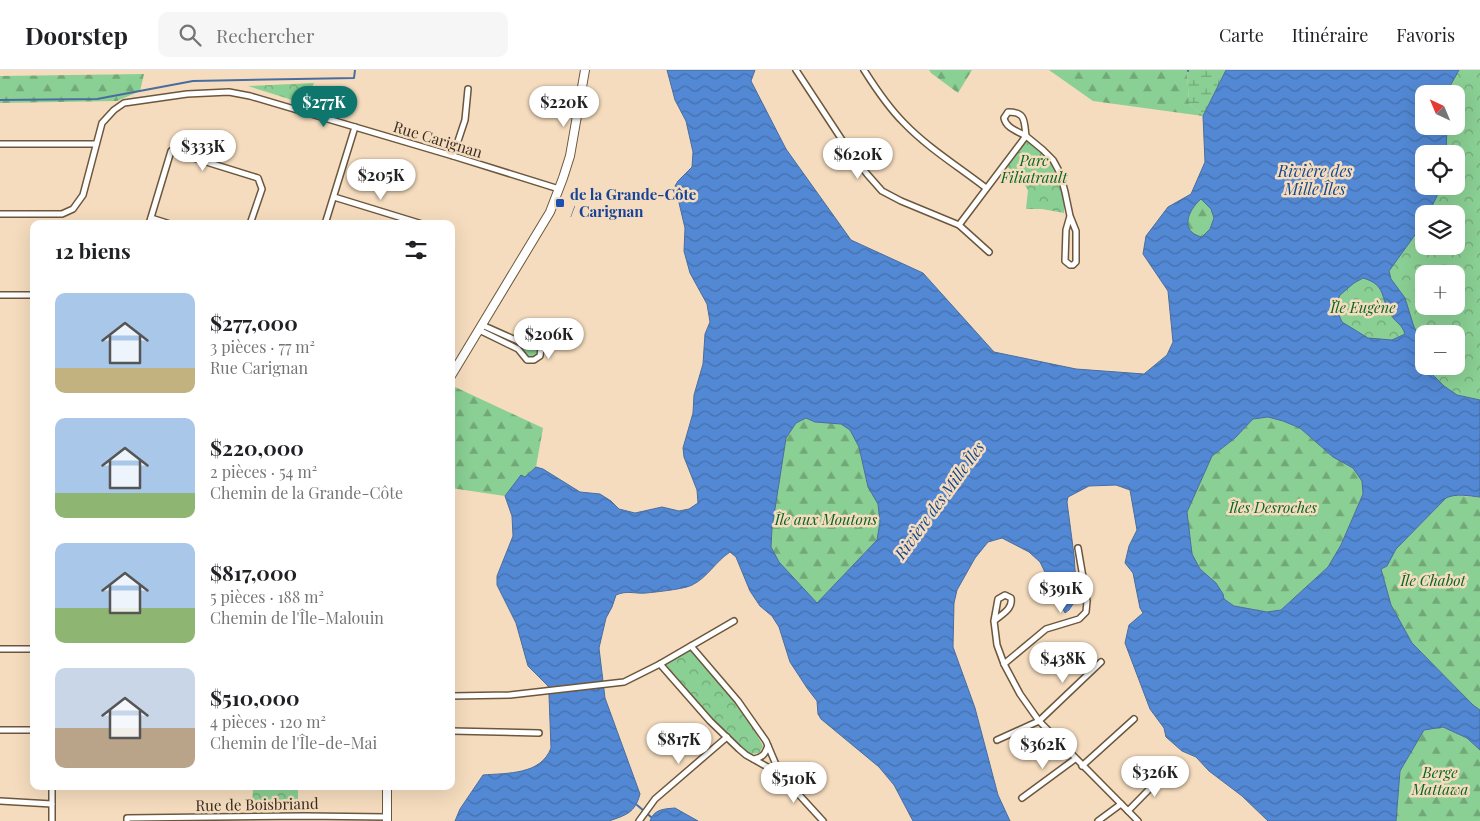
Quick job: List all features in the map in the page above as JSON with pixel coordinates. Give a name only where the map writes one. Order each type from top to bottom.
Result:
[{"type":"main road","points":[[455,370],[542,227],[560,189],[572,148],[585,70]]},
{"type":"main road","points":[[387,790],[387,819]]},
{"type":"street","points":[[796,70],[848,149],[882,191],[959,225],[989,252]]},
{"type":"street","points":[[864,70],[876,89],[904,124],[986,188]]},
{"type":"street","points":[[452,156],[465,120],[468,89]]},
{"type":"street","name":"Rue Carignan","points":[[0,214],[62,214],[72,209],[83,195],[102,124],[114,110],[124,103],[177,95],[229,92],[250,96],[560,189]]},
{"type":"street","points":[[959,225],[1026,136],[1024,118],[1015,112],[1008,112],[1004,118],[1005,123],[1010,128],[1026,136],[1043,150],[1060,173],[1070,216],[1076,231],[1076,262],[1072,265],[1066,261],[1066,230],[1070,216]]},
{"type":"street","points":[[326,220],[355,127]]},
{"type":"street","points":[[0,144],[96,144]]},
{"type":"street","points":[[150,220],[172,152],[258,178],[262,189],[251,220]]},
{"type":"street","points":[[334,197],[409,220]]},
{"type":"street","points":[[0,294],[30,295]]},
{"type":"street","points":[[481,328],[518,341],[537,342],[541,348],[540,356],[534,360],[527,360],[517,348],[481,328]]},
{"type":"street","points":[[1004,664],[1046,629],[1079,619],[1086,612],[1087,601],[1078,548]]},
{"type":"street","points":[[994,621],[1010,608],[1012,603],[1010,598],[1005,595],[998,598],[994,621],[997,645],[1004,664],[1020,694],[1039,721],[1138,821]]},
{"type":"street","points":[[455,696],[500,696],[628,680],[660,664],[734,621]]},
{"type":"street","points":[[691,646],[738,701],[766,740],[780,774]]},
{"type":"street","points":[[0,648],[30,649]]},
{"type":"street","points":[[997,740],[1039,721],[1100,662]]},
{"type":"street","points":[[660,664],[727,738],[753,759],[780,774],[823,821]]},
{"type":"street","points":[[1082,766],[1134,719]]},
{"type":"street","points":[[0,730],[30,730]]},
{"type":"street","points":[[455,731],[539,733]]},
{"type":"street","points":[[639,821],[655,799],[727,738]]},
{"type":"street","points":[[753,759],[764,755],[768,746]]},
{"type":"street","points":[[1022,798],[1075,759]]},
{"type":"street","points":[[1128,811],[1167,771]]},
{"type":"street","points":[[52,790],[52,821]]},
{"type":"street","points":[[0,801],[52,804]]},
{"type":"street","points":[[1098,821],[1121,804]]},
{"type":"street","name":"Rue de Boisbriand","points":[[127,819],[304,816],[387,819]]},
{"type":"green space","points":[[929,70],[972,70],[958,93]]},
{"type":"green space","points":[[1049,70],[1187,70],[1189,103],[1203,116],[1093,101]]},
{"type":"green space","points":[[1187,70],[1226,70],[1203,116],[1189,103]]},
{"type":"green space","name":"Ïle Eugène","points":[[1436,70],[1480,70],[1480,423],[1328,329],[1350,263],[1419,135],[1465,135],[1465,85],[1433,85]]},
{"type":"green space","points":[[144,74],[140,91],[117,101],[0,103],[0,76]]},
{"type":"green space","points":[[314,83],[305,104],[248,86]]},
{"type":"green space","name":"Parc Filiatrault","points":[[1026,137],[1047,156],[1064,191],[1064,213],[1042,209],[1026,209],[1028,190],[1016,173],[1007,167]]},
{"type":"green space","points":[[1201,199],[1211,209],[1214,218],[1210,229],[1202,237],[1195,234],[1188,226],[1192,209]]},
{"type":"green space","points":[[492,333],[518,344],[534,344],[539,349],[537,355],[534,358],[529,358],[519,346]]},
{"type":"green space","points":[[455,387],[543,428],[536,467],[525,477],[521,476],[505,496],[455,489]]},
{"type":"green space","name":"Îles Desroches","points":[[1268,417],[1300,428],[1333,457],[1353,467],[1363,481],[1363,494],[1341,545],[1328,567],[1281,610],[1267,612],[1234,606],[1224,599],[1216,583],[1200,569],[1192,554],[1187,512],[1212,456],[1235,438],[1253,419]]},
{"type":"green space","name":"Île aux Moutons","points":[[806,418],[815,422],[841,424],[850,430],[859,447],[868,487],[878,504],[880,522],[877,540],[817,603],[779,562],[771,547],[772,528],[786,438],[796,423]]},
{"type":"green space","name":"Île Chabot","points":[[1453,495],[1480,497],[1480,710],[1412,643],[1391,605],[1381,569],[1387,566],[1396,549],[1446,498]]},
{"type":"green space","points":[[691,649],[737,704],[752,726],[763,747],[759,753],[751,754],[727,735],[705,713],[665,664]]},
{"type":"green space","name":"Berge Mattawa","points":[[1443,727],[1467,738],[1480,750],[1480,821],[1396,821],[1400,771],[1424,730]]},
{"type":"green space","points":[[253,790],[298,790],[298,809],[252,811]]},
{"type":"water","name":"Rivière des Mille Îles","points":[[667,70],[755,70],[751,81],[786,149],[851,240],[923,273],[994,352],[1076,369],[1144,374],[1167,355],[1173,342],[1168,291],[1143,254],[1146,236],[1168,207],[1191,194],[1205,162],[1203,116],[1226,70],[1459,70],[1451,85],[1415,85],[1415,135],[1447,135],[1446,145],[1415,145],[1415,195],[1438,195],[1432,205],[1415,205],[1415,235],[1389,271],[1391,279],[1405,298],[1415,329],[1415,375],[1433,375],[1457,395],[1480,400],[1480,497],[1458,495],[1446,498],[1396,549],[1387,566],[1381,569],[1391,605],[1412,643],[1480,710],[1480,750],[1467,738],[1443,727],[1424,730],[1400,771],[1396,821],[1268,821],[1242,796],[1209,771],[1196,757],[1182,751],[1166,737],[1164,728],[1150,709],[1125,643],[1129,625],[1143,613],[1140,608],[1133,573],[1125,563],[1129,546],[1137,530],[1130,490],[1116,485],[1089,486],[1068,497],[1067,502],[1077,598],[1069,610],[1065,613],[1040,562],[1029,552],[1002,538],[988,542],[975,558],[957,590],[954,603],[953,647],[975,708],[998,795],[1010,821],[913,821],[894,785],[879,767],[821,719],[818,714],[817,701],[790,662],[779,627],[772,616],[760,606],[750,591],[736,557],[730,552],[702,578],[688,586],[656,592],[627,592],[616,595],[606,618],[599,648],[605,698],[640,794],[629,812],[609,821],[455,821],[460,809],[483,775],[512,773],[531,768],[546,757],[551,748],[548,686],[528,666],[516,623],[497,585],[497,576],[513,536],[512,516],[505,496],[521,475],[525,477],[536,467],[543,469],[580,492],[600,494],[619,509],[635,513],[662,507],[679,511],[689,509],[698,503],[697,490],[684,457],[683,448],[693,413],[694,395],[703,364],[705,334],[710,322],[707,304],[690,273],[684,251],[685,228],[675,186],[692,167],[693,152],[686,121],[675,100]],"holes":[[[1201,199],[1211,209],[1214,218],[1210,229],[1202,237],[1195,234],[1188,226],[1192,209]],[[1363,278],[1380,288],[1391,315],[1405,334],[1392,340],[1368,338],[1342,322],[1335,306],[1340,295]],[[1268,417],[1300,428],[1333,457],[1353,468],[1362,481],[1363,494],[1341,545],[1328,567],[1281,610],[1267,612],[1234,606],[1224,599],[1216,583],[1200,569],[1192,554],[1187,512],[1212,456],[1235,438],[1253,419]],[[806,418],[815,422],[841,424],[850,430],[859,447],[868,487],[878,504],[880,522],[877,540],[817,603],[779,562],[771,547],[772,528],[786,438],[796,423]]]},
{"type":"water","points":[[675,808],[698,821],[650,821],[657,812],[663,809]]},
{"type":"waterway","points":[[0,100],[97,99],[193,81],[354,78],[355,70]]},
{"type":"waterway","points":[[637,805],[651,817]]},
{"type":"place","name":"de la Grande-Côte / Carignan","points":[[560,203]]}]
